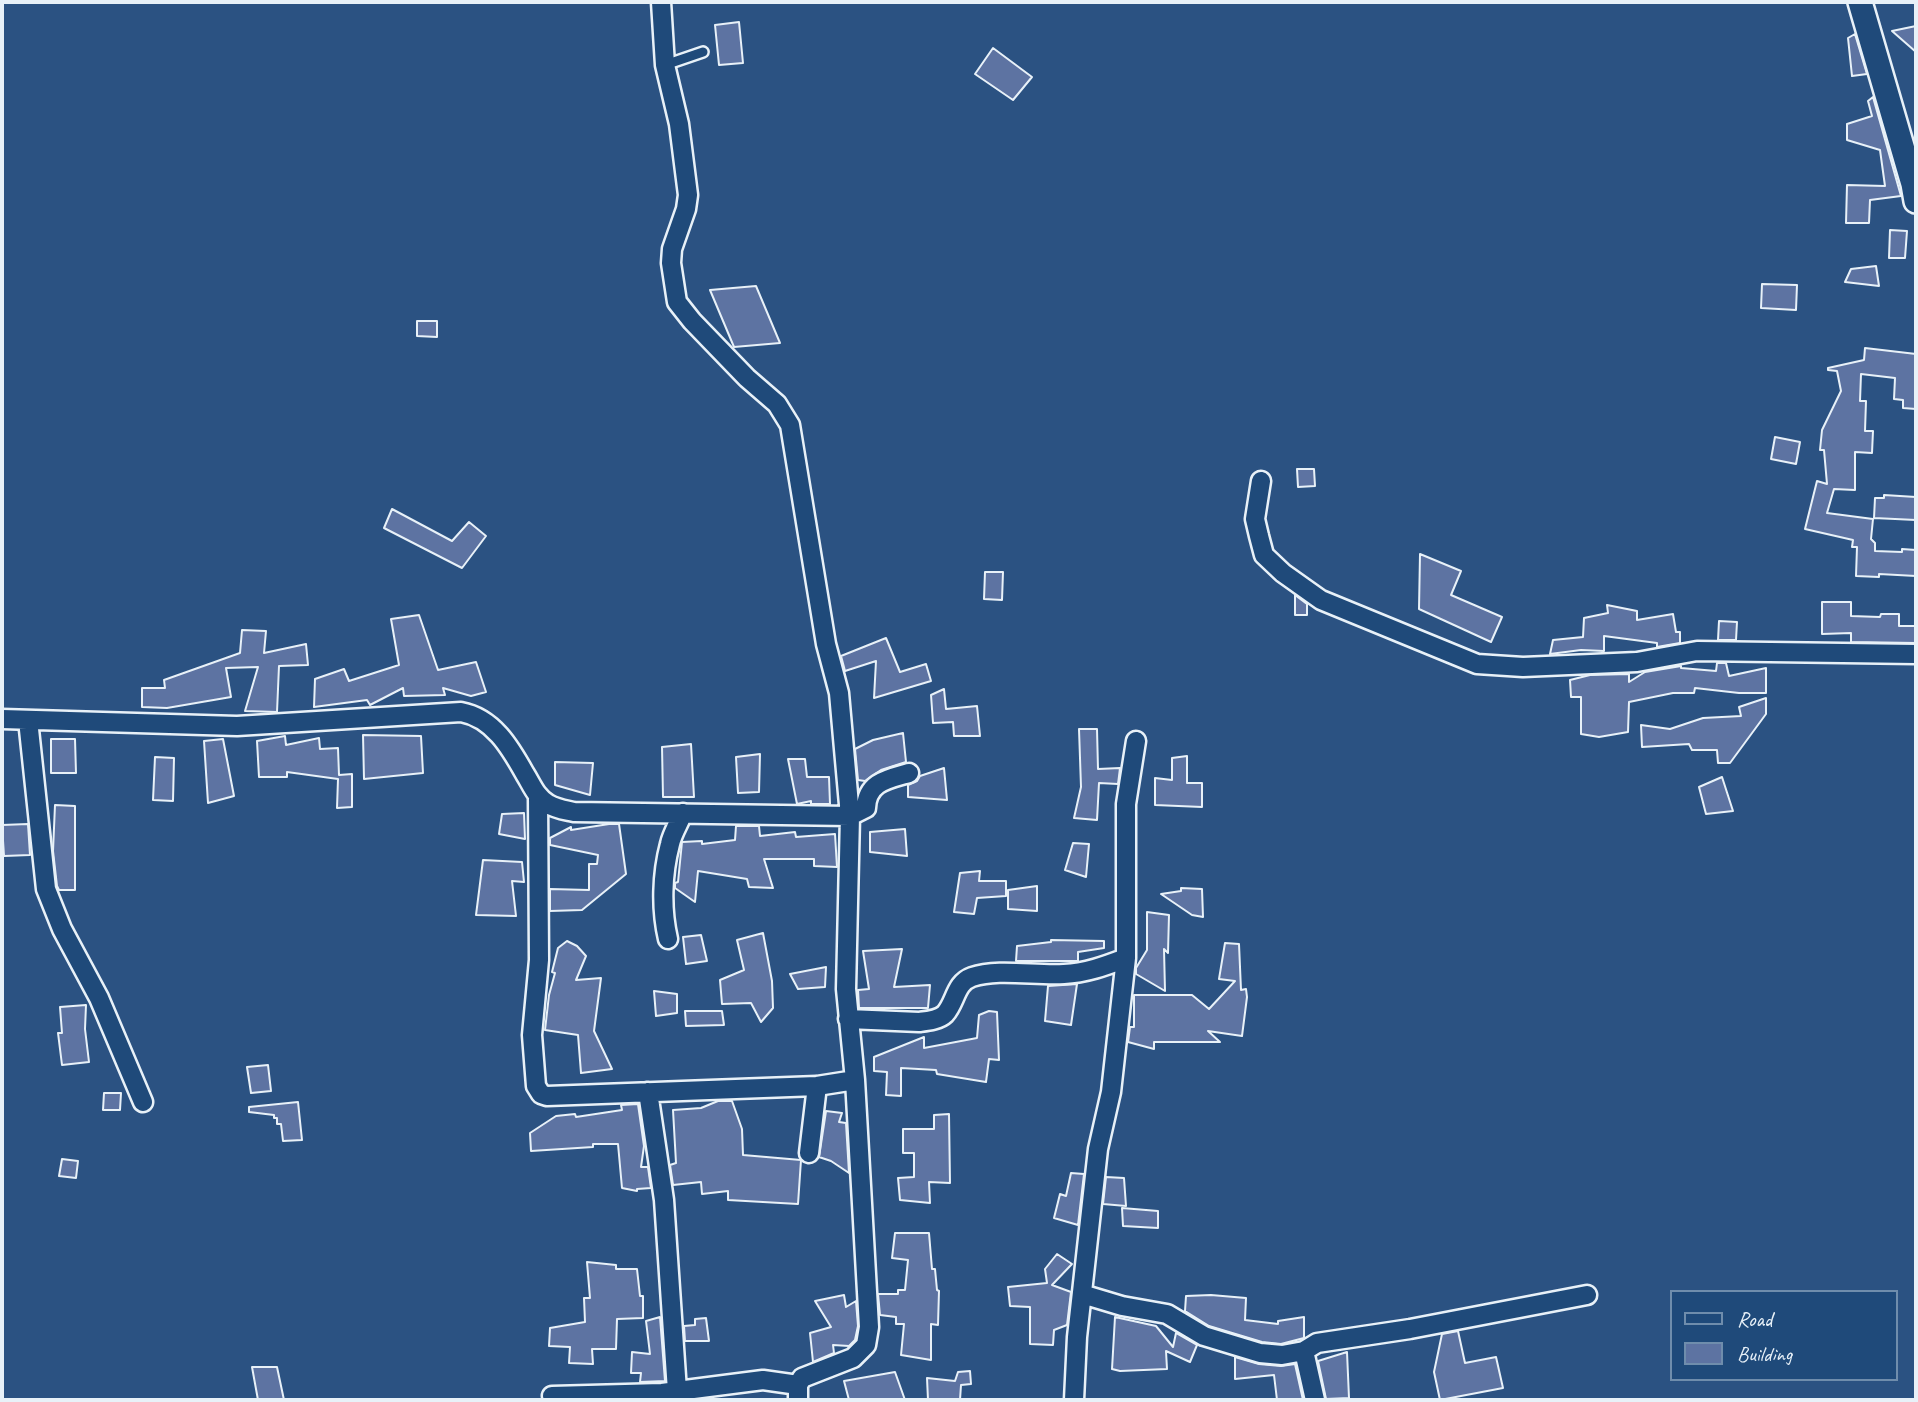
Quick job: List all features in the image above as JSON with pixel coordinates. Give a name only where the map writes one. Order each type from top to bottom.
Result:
[{"type":"street","points":[[552,1396],[677,1391],[763,1380],[798,1393],[802,1378],[853,1358],[866,1345],[869,1327],[866,1238],[846,989],[850,816],[839,693],[826,644],[790,425],[786,415],[692,321],[677,302],[671,263],[672,249],[683,222],[688,195],[679,124],[665,65],[661,2]]},
{"type":"street","points":[[1860,2],[1908,136],[1915,190]]},
{"type":"street","points":[[1261,481],[1255,519],[1261,546],[1264,555],[1283,573],[1321,600],[1477,664],[1523,667],[1637,662],[1698,650],[1916,654]]},
{"type":"street","points":[[2,719],[237,726],[461,712],[475,714],[486,720],[504,740],[538,796],[559,810],[574,812],[850,816],[866,808],[867,795],[878,782],[909,772]]},
{"type":"street","points":[[28,720],[46,889],[62,929],[99,998],[143,1102]]},
{"type":"street","points":[[1074,1400],[1082,1294],[1098,1149],[1111,1092],[1125,958],[1125,804],[1136,741]]},
{"type":"street","points":[[538,796],[539,960],[532,1035],[538,1091],[547,1096],[817,1086],[855,1080]]},
{"type":"street","points":[[668,939],[664,923],[664,886],[670,843],[683,813]]},
{"type":"street","points":[[848,1019],[931,1021],[944,1015],[964,981],[972,977],[989,974],[1065,974],[1097,969],[1125,958]]},
{"type":"street","points":[[809,1153],[817,1086]]},
{"type":"street","points":[[648,1092],[664,1200],[677,1391]]},
{"type":"street","points":[[1082,1294],[1122,1306],[1167,1314],[1204,1336],[1260,1353],[1282,1355],[1304,1351],[1317,1343],[1410,1329],[1587,1295]]},
{"type":"street","points":[[1304,1351],[1315,1400]]},
{"type":"lane","points":[[665,65],[703,52]]},
{"type":"building","points":[[739,22],[743,63],[719,65],[715,25]]},
{"type":"building","points":[[1916,26],[1916,52],[1892,31]]},
{"type":"building","points":[[1855,34],[1867,74],[1852,76],[1848,38]]},
{"type":"building","points":[[993,48],[1032,77],[1013,100],[975,74]]},
{"type":"building","points":[[1873,97],[1901,196],[1870,200],[1869,223],[1846,223],[1847,185],[1885,186],[1880,150],[1847,140],[1847,124],[1872,116],[1868,101]]},
{"type":"building","points":[[1890,230],[1907,231],[1905,258],[1889,258]]},
{"type":"building","points":[[1876,266],[1879,286],[1845,282],[1851,269]]},
{"type":"building","points":[[1762,284],[1797,285],[1796,310],[1761,308]]},
{"type":"building","points":[[756,286],[780,343],[734,347],[710,290]]},
{"type":"building","points":[[417,321],[437,321],[437,337],[417,336]]},
{"type":"building","points":[[1865,348],[1916,354],[1916,409],[1903,408],[1903,400],[1894,399],[1895,378],[1861,374],[1860,401],[1866,401],[1865,431],[1873,431],[1872,453],[1855,452],[1855,490],[1834,489],[1827,513],[1873,519],[1871,539],[1875,543],[1875,551],[1916,550],[1916,576],[1856,576],[1857,547],[1852,547],[1853,540],[1805,529],[1817,481],[1827,484],[1824,450],[1820,450],[1822,430],[1841,391],[1837,371],[1828,368],[1864,360]]},
{"type":"building","points":[[1775,437],[1800,442],[1796,464],[1771,459]]},
{"type":"building","points":[[1297,469],[1314,469],[1315,486],[1298,487]]},
{"type":"building","points":[[1884,495],[1916,497],[1916,520],[1874,518],[1875,498],[1884,498]]},
{"type":"building","points":[[392,509],[452,541],[469,522],[486,536],[462,568],[384,528]]},
{"type":"building","points":[[1420,554],[1461,571],[1451,595],[1502,617],[1491,642],[1419,609]]},
{"type":"building","points":[[985,572],[1003,572],[1002,600],[984,599]]},
{"type":"building","points":[[1295,595],[1307,604],[1307,615],[1295,615]]},
{"type":"building","points":[[1822,602],[1851,602],[1851,616],[1880,617],[1881,614],[1899,614],[1899,626],[1916,626],[1916,643],[1851,642],[1851,633],[1822,634]]},
{"type":"building","points":[[1607,605],[1637,611],[1637,620],[1673,614],[1676,632],[1680,632],[1680,643],[1657,647],[1657,643],[1604,636],[1604,651],[1581,650],[1550,654],[1553,640],[1583,637],[1584,618],[1608,613]]},
{"type":"building","points":[[419,615],[438,670],[476,662],[486,692],[471,696],[443,688],[445,695],[404,696],[403,688],[370,705],[367,700],[314,707],[315,679],[344,669],[349,681],[399,665],[391,619]]},
{"type":"building","points":[[1719,621],[1737,622],[1736,640],[1718,640]]},
{"type":"building","points":[[242,630],[266,631],[264,653],[306,644],[308,665],[279,666],[277,712],[245,711],[258,667],[226,668],[231,697],[167,708],[142,707],[142,688],[165,688],[164,680],[240,653]]},
{"type":"building","points":[[886,638],[900,672],[926,664],[931,681],[874,698],[876,661],[845,671],[841,656]]},
{"type":"building","points":[[1717,663],[1726,663],[1729,676],[1766,668],[1766,693],[1695,688],[1694,693],[1673,693],[1629,702],[1628,732],[1599,737],[1581,734],[1581,697],[1571,697],[1570,680],[1590,675],[1629,674],[1629,682],[1645,672],[1681,666],[1716,671]]},
{"type":"building","points":[[944,689],[946,709],[977,706],[980,736],[954,736],[953,722],[933,723],[931,695]]},
{"type":"building","points":[[1766,698],[1766,714],[1730,763],[1718,763],[1717,750],[1692,750],[1689,744],[1642,747],[1641,725],[1670,729],[1703,718],[1741,716],[1739,707]]},
{"type":"building","points":[[1079,729],[1097,729],[1098,769],[1120,768],[1118,784],[1099,783],[1097,820],[1074,818],[1081,787]]},
{"type":"building","points":[[903,733],[906,762],[881,770],[865,781],[858,780],[855,749],[873,740]]},
{"type":"building","points":[[363,735],[421,736],[423,773],[364,779]]},
{"type":"building","points":[[285,736],[286,745],[319,738],[320,749],[338,748],[339,775],[352,774],[352,807],[337,808],[338,779],[287,772],[287,777],[259,777],[257,741]]},
{"type":"building","points":[[51,739],[75,739],[76,773],[51,773]]},
{"type":"building","points":[[223,739],[234,796],[208,803],[204,741]]},
{"type":"building","points":[[691,744],[694,797],[663,797],[662,747]]},
{"type":"building","points":[[760,754],[759,792],[738,793],[736,757]]},
{"type":"building","points":[[1187,756],[1187,783],[1202,783],[1202,807],[1155,805],[1155,778],[1172,780],[1172,758]]},
{"type":"building","points":[[155,757],[174,758],[173,801],[153,800]]},
{"type":"building","points":[[788,759],[805,759],[807,777],[829,777],[830,804],[811,804],[811,801],[797,804]]},
{"type":"building","points":[[555,762],[593,763],[590,795],[555,785]]},
{"type":"building","points":[[944,768],[947,800],[908,797],[908,785],[917,781],[920,776]]},
{"type":"building","points":[[1722,777],[1733,811],[1706,814],[1699,787]]},
{"type":"building","points":[[55,805],[75,806],[75,890],[59,890],[57,886],[53,851]]},
{"type":"building","points":[[524,813],[525,839],[499,834],[502,814]]},
{"type":"building","points":[[28,824],[30,855],[4,856],[2,825]]},
{"type":"building","points":[[619,824],[626,874],[582,910],[550,911],[550,889],[589,890],[589,864],[597,864],[598,855],[550,845],[550,838],[571,827],[571,830]]},
{"type":"building","points":[[736,826],[759,826],[760,836],[795,832],[796,837],[835,834],[837,867],[814,866],[814,859],[764,859],[773,888],[749,887],[747,879],[698,871],[695,902],[675,888],[682,842],[702,841],[702,844],[735,840]]},
{"type":"building","points":[[905,829],[907,856],[870,852],[870,832]]},
{"type":"building","points":[[1073,843],[1089,844],[1086,877],[1065,870]]},
{"type":"building","points":[[483,860],[522,862],[524,882],[512,881],[516,916],[476,915]]},
{"type":"building","points":[[980,871],[979,881],[1006,881],[1006,896],[977,898],[974,914],[954,912],[960,873]]},
{"type":"building","points":[[1037,886],[1037,911],[1008,909],[1008,890]]},
{"type":"building","points":[[1181,888],[1202,889],[1203,917],[1192,915],[1161,894],[1181,891]]},
{"type":"building","points":[[1147,912],[1169,915],[1168,953],[1164,949],[1165,991],[1136,974],[1136,968],[1147,950]]},
{"type":"building","points":[[763,933],[772,981],[773,1008],[761,1022],[751,1003],[722,1004],[720,980],[744,970],[737,940]]},
{"type":"building","points":[[701,935],[707,961],[686,964],[683,937]]},
{"type":"building","points":[[1051,940],[1104,941],[1104,948],[1078,952],[1078,961],[1016,961],[1017,946]]},
{"type":"building","points":[[567,941],[577,946],[586,956],[576,980],[601,978],[594,1031],[612,1069],[581,1073],[578,1035],[545,1030],[549,995],[555,973],[552,972],[558,948]]},
{"type":"building","points":[[1225,943],[1239,944],[1241,990],[1246,989],[1247,997],[1242,1036],[1208,1031],[1220,1042],[1154,1042],[1154,1049],[1128,1042],[1130,1027],[1134,1027],[1134,995],[1192,995],[1209,1009],[1235,981],[1219,979]]},
{"type":"building","points":[[902,949],[894,987],[930,985],[928,1008],[859,1008],[858,990],[869,989],[863,951]]},
{"type":"building","points":[[826,967],[825,987],[798,989],[790,974]]},
{"type":"building","points":[[1077,984],[1071,1025],[1045,1021],[1048,986]]},
{"type":"building","points":[[654,991],[677,994],[677,1013],[656,1016]]},
{"type":"building","points":[[86,1005],[85,1029],[89,1062],[62,1065],[58,1033],[62,1033],[60,1007]]},
{"type":"building","points":[[685,1011],[722,1011],[724,1025],[686,1026]]},
{"type":"building","points":[[989,1011],[997,1012],[999,1060],[989,1059],[986,1082],[937,1074],[936,1070],[901,1068],[901,1096],[886,1095],[887,1072],[874,1071],[874,1057],[924,1037],[924,1048],[977,1038],[979,1015]]},
{"type":"building","points":[[268,1065],[271,1091],[251,1093],[247,1067]]},
{"type":"building","points":[[104,1093],[121,1093],[120,1110],[103,1110]]},
{"type":"building","points":[[718,1101],[732,1101],[742,1129],[743,1155],[801,1160],[798,1204],[728,1200],[728,1191],[702,1194],[701,1182],[673,1185],[670,1165],[676,1163],[673,1110],[701,1108]]},
{"type":"building","points":[[298,1102],[302,1140],[283,1141],[281,1124],[277,1124],[274,1115],[249,1112],[249,1107]]},
{"type":"building","points":[[638,1104],[644,1146],[641,1167],[648,1167],[651,1188],[637,1191],[622,1188],[618,1144],[531,1151],[530,1133],[556,1116],[575,1114],[576,1117],[622,1110],[621,1105]]},
{"type":"building","points":[[826,1111],[842,1113],[839,1122],[846,1123],[849,1173],[831,1161],[819,1157]]},
{"type":"building","points":[[949,1114],[950,1183],[929,1182],[930,1203],[900,1200],[898,1178],[914,1177],[914,1153],[903,1153],[903,1129],[934,1129],[934,1115]]},
{"type":"building","points":[[62,1159],[78,1161],[76,1178],[59,1176]]},
{"type":"building","points":[[1071,1173],[1084,1174],[1078,1225],[1054,1218],[1060,1194],[1066,1196]]},
{"type":"building","points":[[1106,1177],[1124,1178],[1126,1206],[1103,1204]]},
{"type":"building","points":[[1122,1208],[1158,1211],[1158,1228],[1123,1226]]},
{"type":"building","points":[[895,1233],[929,1233],[932,1269],[935,1269],[939,1291],[938,1325],[931,1324],[931,1360],[901,1355],[904,1324],[896,1324],[896,1317],[880,1315],[878,1294],[898,1294],[898,1290],[905,1290],[908,1260],[892,1258]]},
{"type":"building","points":[[1057,1254],[1072,1264],[1052,1285],[1071,1292],[1067,1325],[1054,1330],[1053,1345],[1030,1344],[1030,1307],[1010,1306],[1008,1287],[1047,1283],[1045,1269]]},
{"type":"building","points":[[587,1262],[616,1265],[616,1269],[637,1269],[640,1296],[643,1296],[643,1318],[617,1319],[616,1349],[592,1349],[593,1364],[569,1363],[570,1347],[549,1346],[550,1328],[585,1322],[584,1298],[590,1298]]},
{"type":"building","points":[[844,1295],[846,1307],[856,1301],[858,1326],[855,1340],[849,1346],[833,1345],[834,1353],[813,1362],[810,1333],[831,1327],[815,1301]]},
{"type":"building","points":[[1186,1296],[1246,1298],[1245,1320],[1278,1324],[1278,1321],[1304,1317],[1304,1338],[1281,1344],[1262,1342],[1209,1326],[1185,1311]]},
{"type":"building","points":[[660,1317],[665,1381],[640,1382],[641,1373],[631,1373],[632,1352],[650,1354],[646,1321]]},
{"type":"building","points":[[1115,1317],[1156,1326],[1173,1347],[1176,1333],[1197,1345],[1190,1362],[1166,1351],[1167,1369],[1112,1369]]},
{"type":"building","points":[[706,1318],[709,1341],[685,1341],[684,1326],[695,1325],[695,1319]]},
{"type":"building","points":[[1458,1331],[1465,1363],[1496,1357],[1503,1388],[1440,1400],[1434,1372],[1442,1334]]},
{"type":"building","points":[[1347,1352],[1349,1398],[1326,1399],[1318,1361]]},
{"type":"building","points":[[1235,1357],[1259,1364],[1295,1364],[1303,1400],[1277,1400],[1274,1375],[1235,1379]]},
{"type":"building","points":[[252,1367],[277,1367],[284,1400],[258,1400]]},
{"type":"building","points":[[970,1371],[971,1384],[961,1385],[960,1400],[928,1400],[927,1378],[955,1381],[958,1372]]},
{"type":"building","points":[[895,1372],[905,1400],[849,1400],[844,1381]]}]
